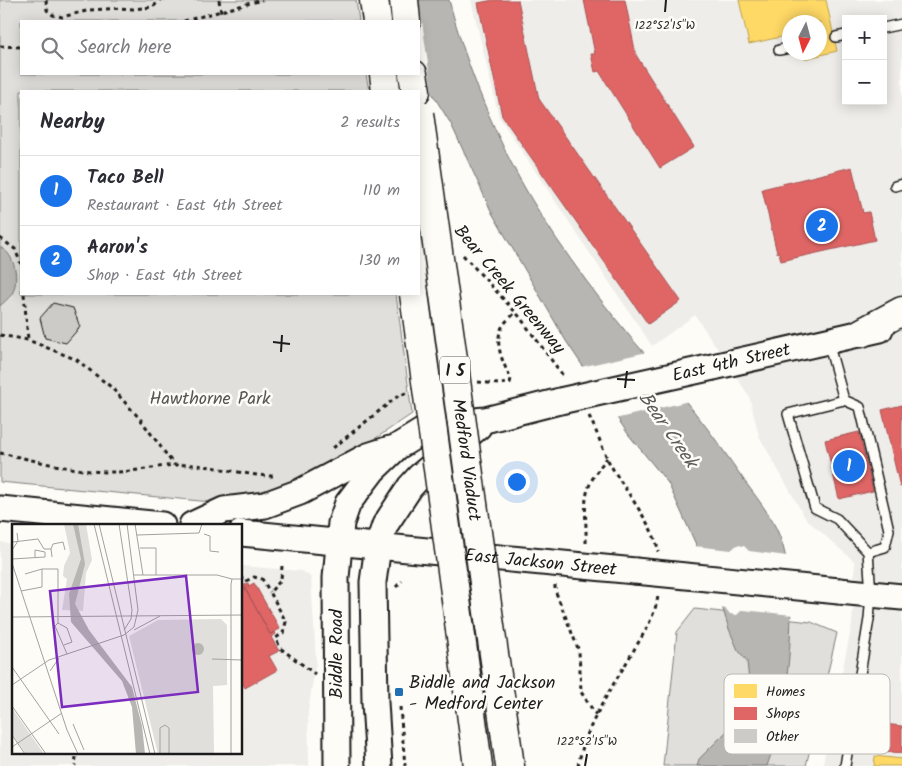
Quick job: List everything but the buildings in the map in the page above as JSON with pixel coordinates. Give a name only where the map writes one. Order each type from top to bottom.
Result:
[{"type":"main road","points":[[374,0],[377,20]]},
{"type":"main road","points":[[404,0],[406,20]]},
{"type":"main road","points":[[384,75],[386,90]]},
{"type":"main road","points":[[413,75],[416,90]]},
{"type":"main road","name":"Medford Viaduct","points":[[420,121],[510,766]]},
{"type":"main road","name":"Medford Viaduct","points":[[414,295],[478,766]]},
{"type":"main road","points":[[861,333],[902,311]]},
{"type":"main road","name":"East 4th Street","points":[[338,542],[340,523],[348,503],[373,470],[397,447],[423,431],[443,424],[485,420],[562,390],[713,367],[902,324]]},
{"type":"main road","name":"East 4th Street","points":[[378,546],[386,525],[410,487],[420,476],[458,446],[485,420]]},
{"type":"main road","points":[[194,524],[224,510],[265,505],[291,496],[368,456],[397,447]]},
{"type":"main road","points":[[0,509],[152,524]]},
{"type":"main road","name":"East Jackson Street","points":[[242,532],[902,597]]},
{"type":"main road","name":"Biddle Road","points":[[337,766],[326,670],[338,542]]},
{"type":"main road","points":[[378,546],[373,582],[375,702],[379,766]]},
{"type":"main road","points":[[321,766],[320,719],[326,670]]},
{"type":"lane","points":[[887,27],[902,24]]},
{"type":"lane","points":[[836,37],[842,36]]},
{"type":"lane","points":[[778,50],[782,49]]},
{"type":"lane","points":[[828,341],[844,400]]},
{"type":"lane","points":[[860,674],[871,594],[868,552],[836,520],[815,508],[788,414],[844,400],[860,407],[889,530],[884,547],[868,552]]},
{"type":"path","points":[[46,0],[47,10],[53,15],[62,17],[90,10],[120,8],[133,10],[153,6],[160,0]]},
{"type":"path","points":[[219,0],[221,12]]},
{"type":"path","points":[[188,20],[262,0]]},
{"type":"path","points":[[0,46],[20,47]]},
{"type":"path","points":[[0,238],[15,249],[20,262]]},
{"type":"path","name":"Bear Creek Greenway","points":[[459,250],[515,313],[562,390]]},
{"type":"path","points":[[24,295],[28,340]]},
{"type":"path","points":[[474,382],[510,383],[511,379],[499,349],[499,337],[503,325],[515,313]]},
{"type":"path","points":[[0,335],[28,340],[77,360],[111,387],[141,420],[174,465]]},
{"type":"path","points":[[331,449],[360,424],[398,396],[414,391]]},
{"type":"path","points":[[585,408],[607,458],[653,532],[658,546],[658,555]]},
{"type":"path","points":[[0,453],[84,470],[112,472],[144,470],[174,465],[194,465],[266,476],[283,476]]},
{"type":"path","points":[[585,566],[585,503],[587,491],[591,480],[607,458]]},
{"type":"path","points":[[555,564],[555,590],[579,651],[581,692],[596,715]]},
{"type":"path","points":[[270,592],[281,580],[282,566]]},
{"type":"path","points":[[242,579],[244,582],[254,577],[262,579],[270,592],[286,622],[283,633],[276,638],[280,648],[326,670]]},
{"type":"path","points":[[578,766],[580,754],[596,715],[647,627],[657,605],[659,592]]},
{"type":"path","points":[[72,754],[76,757],[75,766]]},
{"type":"shaded area","points":[[471,0],[902,0],[902,766],[823,766],[825,754],[890,754],[890,674],[842,674],[852,625],[855,562],[806,519],[759,436],[749,396],[695,315],[652,346],[499,117]]},
{"type":"shaded area","points":[[0,542],[12,544],[12,754],[242,754],[242,566],[301,571],[311,578],[316,662],[308,711],[309,766],[0,766]]},
{"type":"green space","name":"Hawthorne Park","points":[[0,0],[356,0],[359,20],[20,20],[20,75],[366,75],[369,90],[20,90],[20,295],[396,295],[412,414],[334,466],[265,496],[211,502],[0,482]]},
{"type":"green space","points":[[695,609],[811,622],[837,633],[827,674],[724,674],[724,754],[809,754],[806,766],[663,766],[677,632]]},
{"type":"water","name":"Bear Creek","points":[[400,0],[449,0],[462,44],[487,111],[529,196],[571,260],[632,339],[706,427],[777,529],[783,546],[790,588],[791,612],[788,674],[748,674],[747,661],[738,650],[729,629],[718,593],[668,483],[628,434],[566,341],[492,213],[451,124],[425,82],[420,20]]},
{"type":"water","points":[[0,247],[9,255],[15,267],[16,281],[12,294],[0,306]]},
{"type":"water","points":[[724,734],[724,754],[771,754],[767,766],[697,766],[699,759]]},
{"type":"pier","points":[[397,0],[419,0],[433,99],[420,75],[420,20]]},
{"type":"pier","points":[[647,352],[689,401],[615,419],[581,367]]},
{"type":"pier","points":[[737,545],[744,546],[749,551],[787,556],[792,582],[793,615],[742,610],[737,615],[730,614],[726,609],[720,608],[694,546],[731,550]]},
{"type":"place","name":"Aaron's","points":[[822,226]]},
{"type":"place","name":"Taco Bell","points":[[849,466]]},
{"type":"place","name":"Biddle and Jackson - Medford Center","points":[[399,692]]}]
